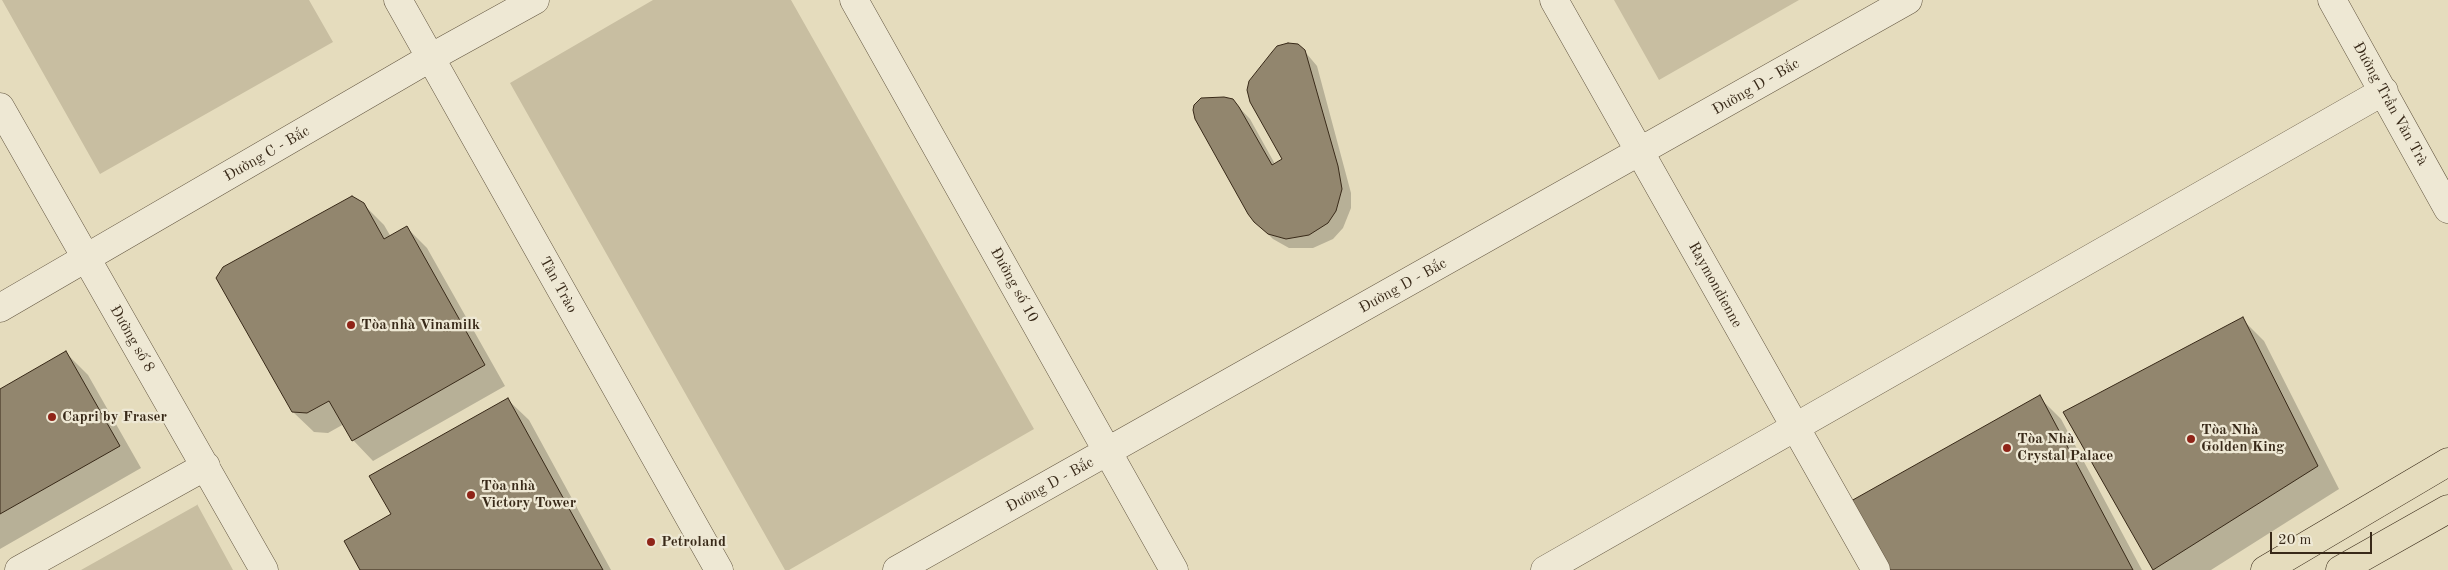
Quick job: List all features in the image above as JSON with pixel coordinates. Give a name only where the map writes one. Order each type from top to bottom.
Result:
[{"type":"main road","points":[[2265,570],[2448,462]]},
{"type":"main road","points":[[2340,570],[2448,509]]},
{"type":"street","name":"Tân Trào","points":[[398,0],[719,570]]},
{"type":"street","name":"Đường C - Bắc","points":[[0,308],[86,260],[430,58],[535,0]]},
{"type":"street","name":"Đường số 10","points":[[854,0],[1174,570]]},
{"type":"street","name":"Raymondienne","points":[[1554,0],[1876,570]]},
{"type":"street","name":"Đường D - Bắc","points":[[897,570],[1908,0]]},
{"type":"street","name":"Đường Trần Văn Trà","points":[[2332,0],[2448,209]]},
{"type":"street","points":[[1546,570],[2384,91]]},
{"type":"street","name":"Đường số 8","points":[[0,107],[264,570]]},
{"type":"street","points":[[19,570],[206,466]]},
{"type":"shaded area","points":[[2,0],[309,0],[333,42],[100,174]]},
{"type":"shaded area","points":[[653,0],[791,0],[1034,429],[789,570],[785,570],[510,83]]},
{"type":"shaded area","points":[[1614,0],[1799,0],[1659,80]]},
{"type":"shaded area","points":[[197,505],[233,570],[81,570]]},
{"type":"building","points":[[1288,43],[1298,44],[1305,50],[1338,166],[1342,189],[1336,211],[1328,223],[1309,235],[1286,239],[1268,234],[1248,214],[1195,119],[1193,110],[1194,105],[1201,98],[1224,97],[1233,99],[1272,165],[1282,159],[1250,102],[1247,90],[1249,81],[1277,46]]},
{"type":"building","name":"Tòa nhà Vinamilk","points":[[352,196],[364,203],[384,239],[407,226],[485,365],[352,441],[329,401],[307,413],[292,412],[216,278],[223,267]]},
{"type":"building","name":"Tòa Nhà Golden King","points":[[2243,317],[2318,466],[2153,570],[2063,412]]},
{"type":"building","name":"Capri by Fraser","points":[[66,351],[120,446],[0,514],[0,389]]},
{"type":"building","name":"Tòa Nhà Crystal Palace","points":[[2040,395],[2133,570],[1890,570],[1851,501]]},
{"type":"building","name":"Tòa nhà Victory Tower","points":[[508,398],[603,570],[360,570],[344,541],[391,514],[369,476]]},
{"type":"place","name":"Tòa nhà Vinamilk","points":[[351,325]]},
{"type":"place","name":"Capri by Fraser","points":[[52,417]]},
{"type":"place","name":"Tòa Nhà Golden King","points":[[2191,439]]},
{"type":"place","name":"Tòa Nhà Crystal Palace","points":[[2007,448]]},
{"type":"place","name":"Tòa nhà Victory Tower","points":[[471,495]]},
{"type":"place","name":"Petroland","points":[[651,542]]}]
